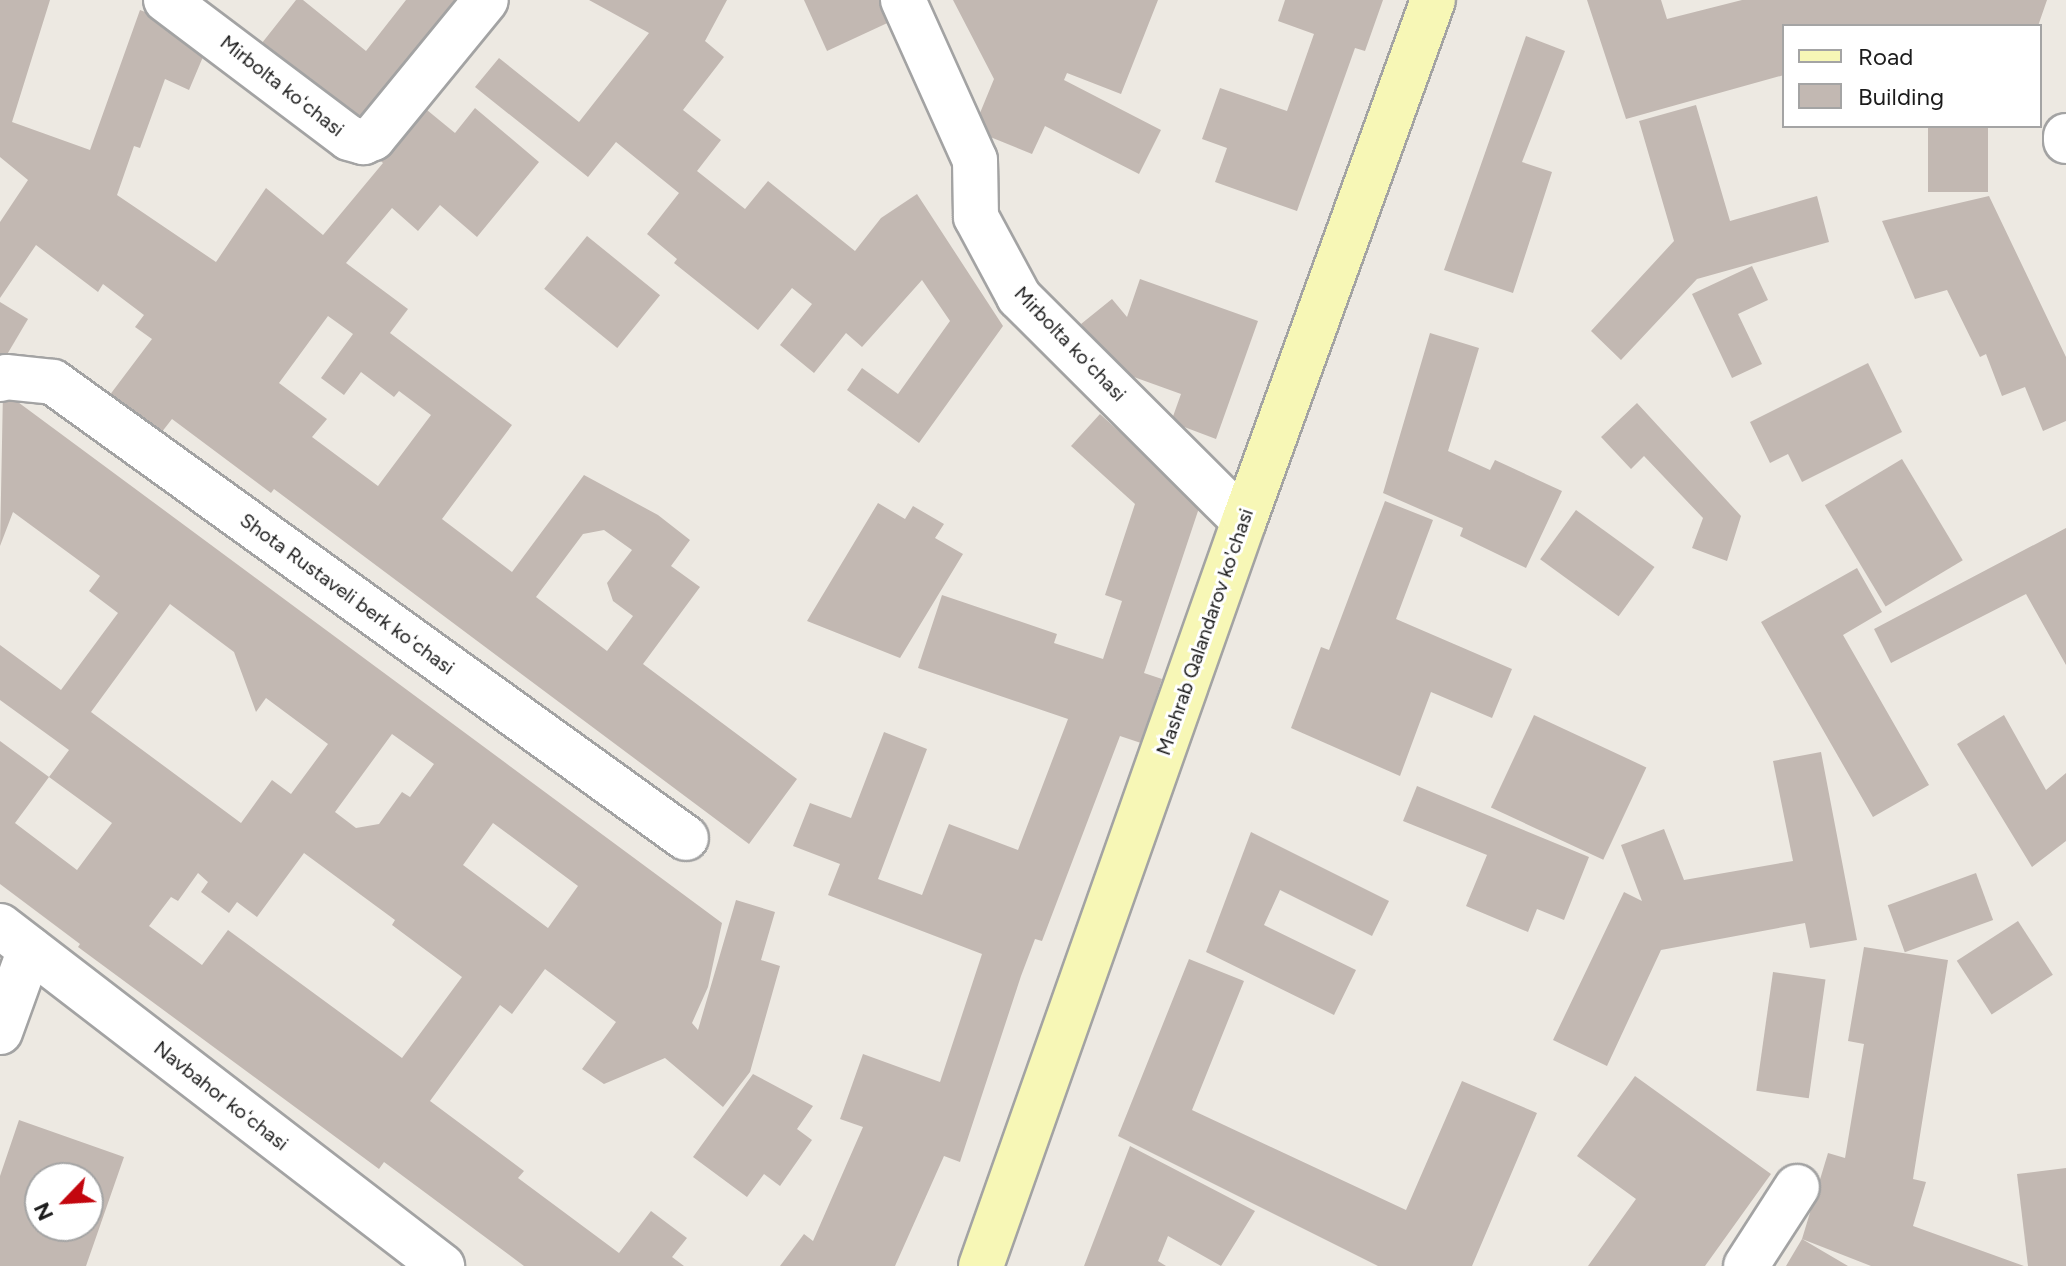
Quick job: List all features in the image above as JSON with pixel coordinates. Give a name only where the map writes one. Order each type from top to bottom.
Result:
[{"type":"main road","name":"Mashrab Qalandarov ko'chasi","points":[[981,1266],[1244,521],[1433,0]]},
{"type":"street","name":"Mirbolta koʻchasi","points":[[166,0],[349,138],[363,142],[373,138],[486,0]]},
{"type":"street","name":"Mirbolta koʻchasi","points":[[903,0],[975,160],[976,217],[1019,297],[1244,521]]},
{"type":"street","name":"Shota Rustaveli berk koʻchasi","points":[[0,379],[53,382],[686,838]]},
{"type":"street","points":[[0,1032],[15,937]]},
{"type":"street","name":"Navbahor koʻchasi","points":[[15,937],[432,1263]]},
{"type":"street","points":[[1746,1266],[1797,1187]]},
{"type":"building","points":[[0,0],[50,0],[12,122],[90,150],[140,10],[179,25],[208,45],[189,90],[165,79],[140,148],[134,146],[117,195],[216,262],[266,188],[323,235],[383,163],[372,153],[416,101],[455,133],[475,108],[539,162],[477,237],[440,205],[418,231],[392,208],[346,263],[408,309],[390,333],[512,425],[442,519],[512,572],[584,475],[658,515],[690,540],[671,566],[700,587],[643,664],[797,779],[749,844],[274,489],[271,493],[172,419],[154,442],[103,404],[152,339],[135,327],[144,315],[103,284],[98,292],[36,245],[0,298],[0,222],[28,180],[0,157]],"holes":[[[328,316],[353,334],[321,378],[344,395],[361,372],[394,397],[399,391],[431,415],[378,486],[312,437],[327,419],[279,383]],[[604,530],[632,550],[607,583],[613,601],[633,616],[607,651],[536,597],[583,534]]]},
{"type":"building","points":[[296,0],[303,0],[366,51],[406,0],[457,0],[455,3],[459,7],[362,130],[258,48]]},
{"type":"building","points":[[589,0],[727,0],[705,41],[724,57],[683,110],[721,140],[697,171],[745,209],[768,181],[855,251],[881,218],[917,194],[1003,326],[919,443],[847,390],[862,368],[898,394],[950,321],[922,280],[862,347],[846,333],[814,373],[780,345],[812,304],[792,288],[758,330],[674,263],[677,259],[647,234],[679,193],[616,142],[588,177],[475,87],[499,58],[579,122],[649,33]]},
{"type":"building","points":[[804,0],[888,0],[896,19],[827,51]]},
{"type":"building","points":[[953,0],[1158,0],[1121,94],[1067,73],[1064,80],[1161,130],[1139,174],[1045,126],[1032,154],[973,130],[994,79]]},
{"type":"building","points":[[1285,0],[1383,0],[1365,51],[1355,48],[1297,211],[1215,182],[1227,148],[1202,139],[1220,88],[1287,111],[1314,34],[1278,21]]},
{"type":"building","points":[[1587,0],[1661,0],[1667,19],[1742,0],[2047,0],[2039,24],[1782,24],[1782,76],[1626,119]]},
{"type":"building","points":[[1526,36],[1565,51],[1522,162],[1552,172],[1513,293],[1444,270]]},
{"type":"building","points":[[1696,105],[1730,221],[1817,196],[1829,242],[1697,279],[1621,360],[1591,331],[1674,241],[1639,121]]},
{"type":"building","points":[[1928,128],[1988,128],[1988,192],[1928,192]]},
{"type":"building","points":[[1989,196],[2066,357],[2066,421],[2043,431],[2025,387],[2002,396],[1986,354],[1980,357],[1947,290],[1915,299],[1882,221]]},
{"type":"building","points":[[587,236],[660,295],[617,348],[544,289]]},
{"type":"building","points":[[1752,266],[1768,300],[1738,314],[1762,364],[1732,378],[1692,294]]},
{"type":"building","points":[[1140,279],[1258,321],[1216,439],[1171,422],[1181,394],[1120,372],[1081,324],[1112,299],[1127,317]]},
{"type":"building","points":[[0,302],[28,319],[2,363],[0,362]]},
{"type":"building","points":[[1430,333],[1479,348],[1448,451],[1490,470],[1495,460],[1562,491],[1526,568],[1460,536],[1463,528],[1383,493]]},
{"type":"building","points":[[1868,363],[1902,432],[1802,482],[1788,454],[1770,463],[1750,422]]},
{"type":"building","points":[[3,391],[722,923],[708,987],[692,1023],[698,1030],[736,900],[775,912],[761,960],[780,966],[750,1072],[723,1107],[665,1058],[604,1084],[582,1069],[616,1022],[545,969],[512,1014],[500,1005],[430,1101],[524,1171],[518,1178],[619,1253],[651,1211],[687,1238],[672,1257],[684,1266],[524,1266],[384,1162],[379,1169],[78,947],[80,944],[0,884],[0,741],[49,777],[69,750],[0,700],[0,645],[61,690],[118,613],[89,591],[100,576],[13,512],[0,546]],"holes":[[[170,604],[234,652],[256,712],[266,698],[328,744],[291,794],[272,780],[241,823],[91,712]],[[392,734],[434,764],[410,797],[402,792],[379,824],[356,828],[335,812]],[[49,777],[112,823],[77,870],[15,823]],[[493,823],[578,886],[548,928],[463,865]],[[304,853],[395,920],[392,925],[462,977],[402,1058],[228,930],[202,965],[149,926],[171,897],[178,901],[198,873],[208,882],[201,892],[229,913],[237,902],[257,917]]]},
{"type":"building","points":[[1637,403],[1741,516],[1727,561],[1692,548],[1703,518],[1644,456],[1631,469],[1601,437]]},
{"type":"building","points":[[1100,414],[1200,505],[1144,673],[1162,679],[1141,743],[1120,736],[1042,941],[1035,939],[1021,976],[960,1162],[944,1156],[895,1266],[780,1266],[804,1234],[813,1241],[863,1127],[840,1119],[863,1054],[940,1082],[982,954],[828,895],[840,864],[793,846],[810,803],[851,818],[884,732],[927,749],[878,879],[922,895],[949,824],[1018,850],[1068,719],[918,668],[942,595],[1057,634],[1054,643],[1103,659],[1122,601],[1105,595],[1135,504],[1071,446]]},
{"type":"building","points":[[1902,459],[1963,560],[1886,606],[1825,505]]},
{"type":"building","points":[[1385,501],[1433,520],[1396,619],[1512,669],[1492,718],[1431,692],[1400,776],[1291,728],[1321,647],[1329,650]]},
{"type":"building","points":[[878,503],[905,519],[913,506],[944,524],[935,538],[963,554],[900,658],[807,621]]},
{"type":"building","points":[[1576,510],[1654,567],[1619,616],[1540,559]]},
{"type":"building","points":[[2066,528],[2066,665],[2026,594],[1891,663],[1874,629]]},
{"type":"building","points":[[1857,568],[1882,612],[1843,635],[1929,785],[1873,817],[1761,622]]},
{"type":"building","points":[[1534,715],[1646,767],[1603,860],[1491,807]]},
{"type":"building","points":[[2004,715],[2046,790],[2066,773],[2066,841],[2032,867],[1957,744]]},
{"type":"building","points":[[1821,752],[1857,940],[1810,948],[1805,923],[1661,950],[1607,1066],[1553,1040],[1624,892],[1642,901],[1621,845],[1664,829],[1684,880],[1793,861],[1773,761]]},
{"type":"building","points":[[1417,786],[1589,857],[1564,920],[1537,909],[1528,932],[1466,906],[1487,855],[1403,821]]},
{"type":"building","points":[[1251,832],[1389,901],[1372,936],[1280,890],[1264,925],[1356,970],[1334,1015],[1206,952]]},
{"type":"building","points":[[1976,873],[1993,920],[1905,952],[1888,905]]},
{"type":"building","points":[[2018,921],[2053,975],[1992,1014],[1957,961]]},
{"type":"building","points":[[1864,947],[1948,960],[1913,1179],[1926,1182],[1913,1226],[2024,1266],[1871,1266],[1802,1239],[1828,1153],[1845,1158],[1864,1044],[1848,1041]]},
{"type":"building","points":[[1189,959],[1244,981],[1192,1110],[1406,1210],[1462,1081],[1537,1113],[1472,1266],[1378,1266],[1118,1136]]},
{"type":"building","points":[[1773,972],[1825,979],[1809,1098],[1756,1091]]},
{"type":"building","points":[[753,1074],[813,1106],[797,1129],[812,1140],[780,1186],[764,1174],[747,1197],[693,1157]]},
{"type":"building","points":[[1635,1076],[1771,1174],[1705,1266],[1588,1266],[1636,1199],[1577,1156]]},
{"type":"building","points":[[19,1120],[124,1157],[104,1214],[104,1162],[24,1162],[24,1242],[94,1242],[86,1266],[0,1266],[0,1176]]},
{"type":"building","points":[[1130,1146],[1255,1211],[1221,1266],[1168,1236],[1158,1261],[1166,1266],[1084,1266]]},
{"type":"building","points":[[2066,1168],[2066,1266],[2028,1266],[2017,1174]]},
{"type":"building","points":[[1802,1239],[1848,1266],[1786,1266]]}]
